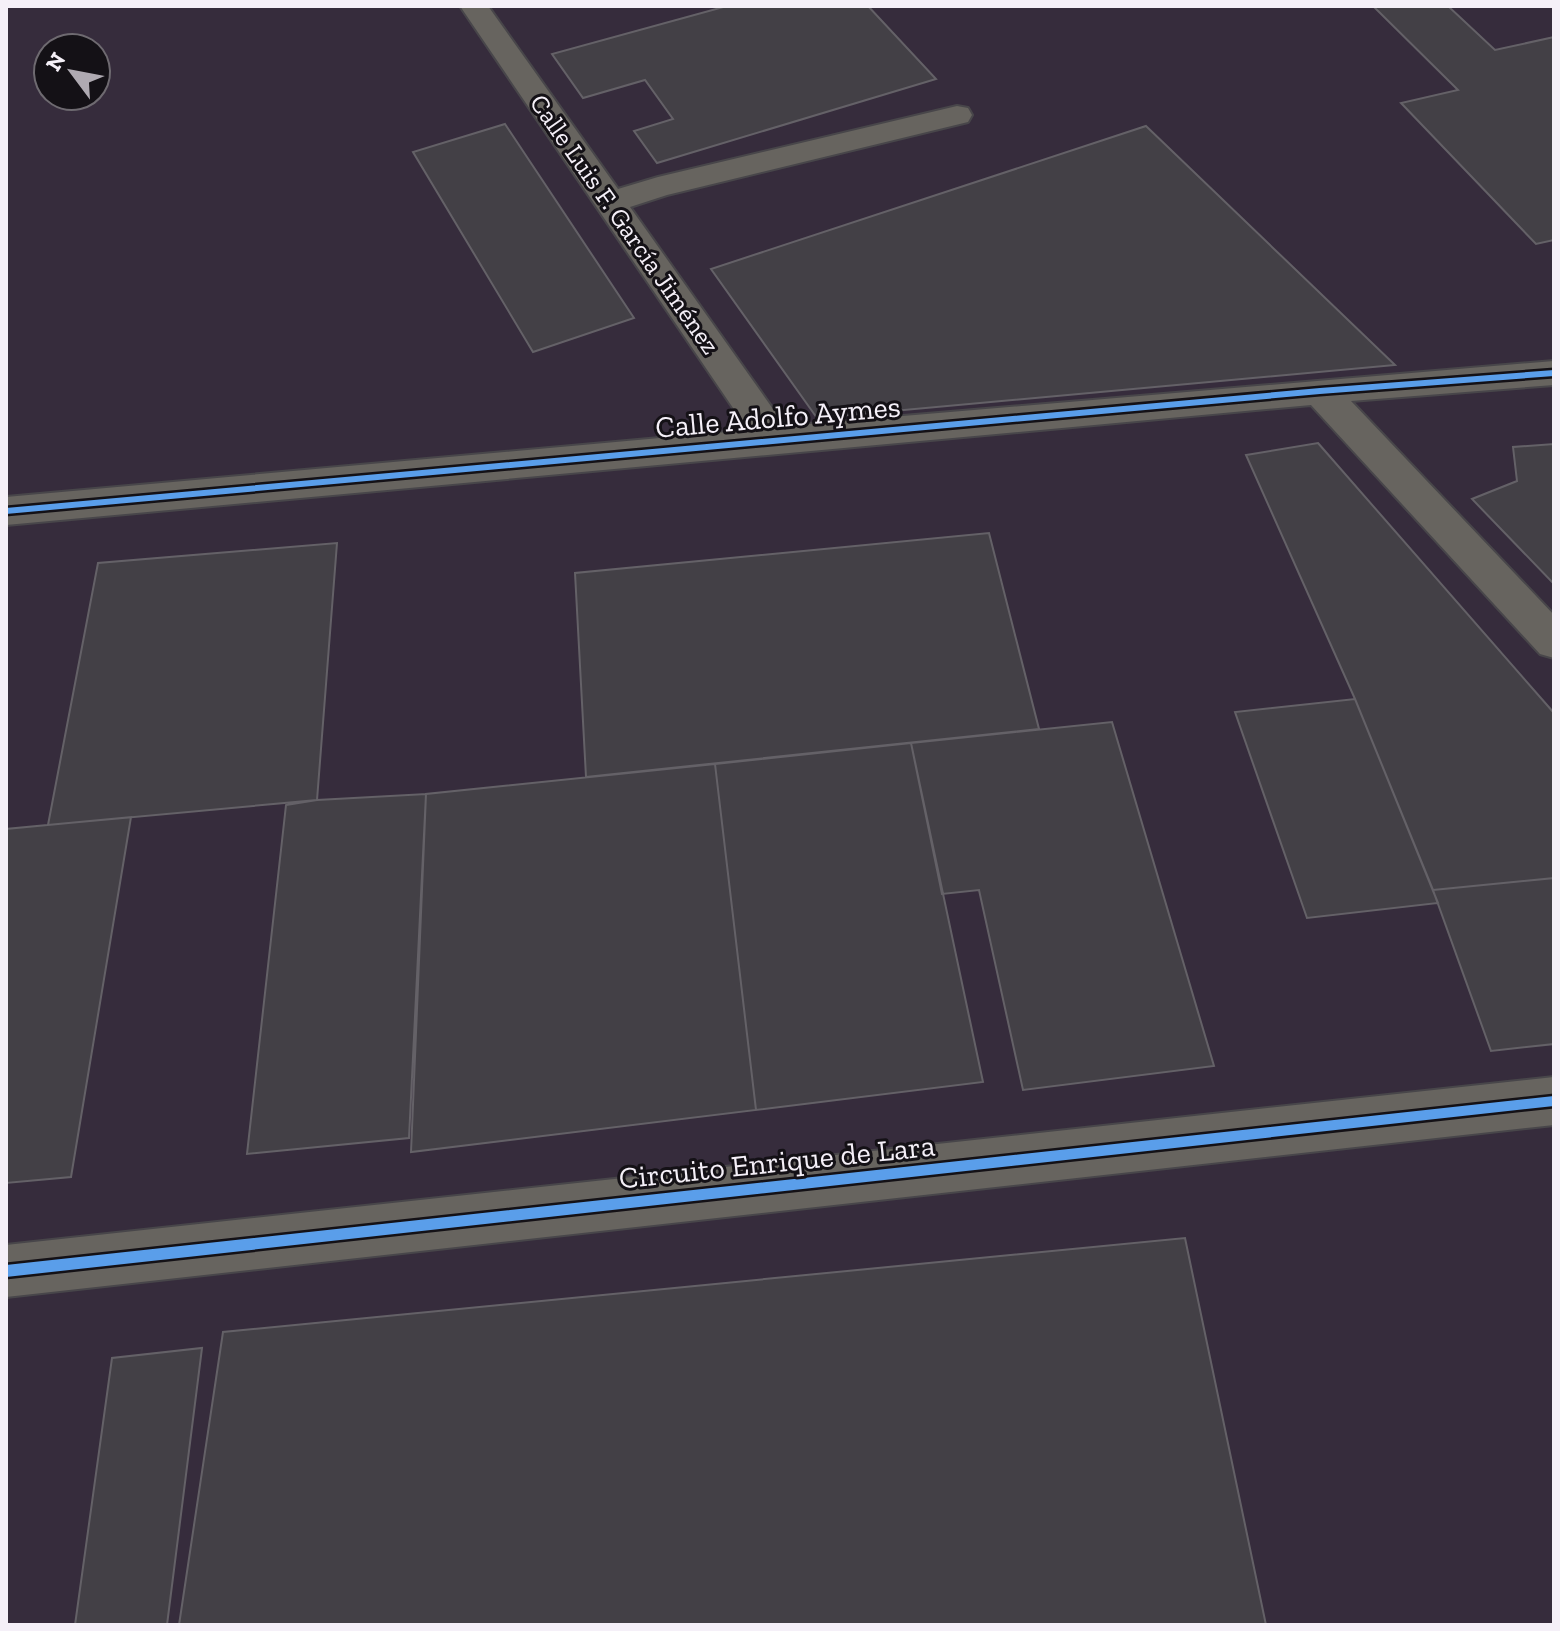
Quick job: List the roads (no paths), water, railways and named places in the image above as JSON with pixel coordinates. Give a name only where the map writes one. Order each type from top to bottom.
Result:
[{"type":"street","name":"Calle Luis F. García Jiménez","points":[[474,6],[776,442]]},
{"type":"street","points":[[610,203],[658,187],[957,115]]},
{"type":"street","name":"Calle Adolfo Aymes","points":[[6,511],[1320,391],[1554,373]]},
{"type":"street","points":[[1320,391],[1554,642]]},
{"type":"street","name":"Circuito Enrique de Lara","points":[[6,1271],[1554,1101]]}]
